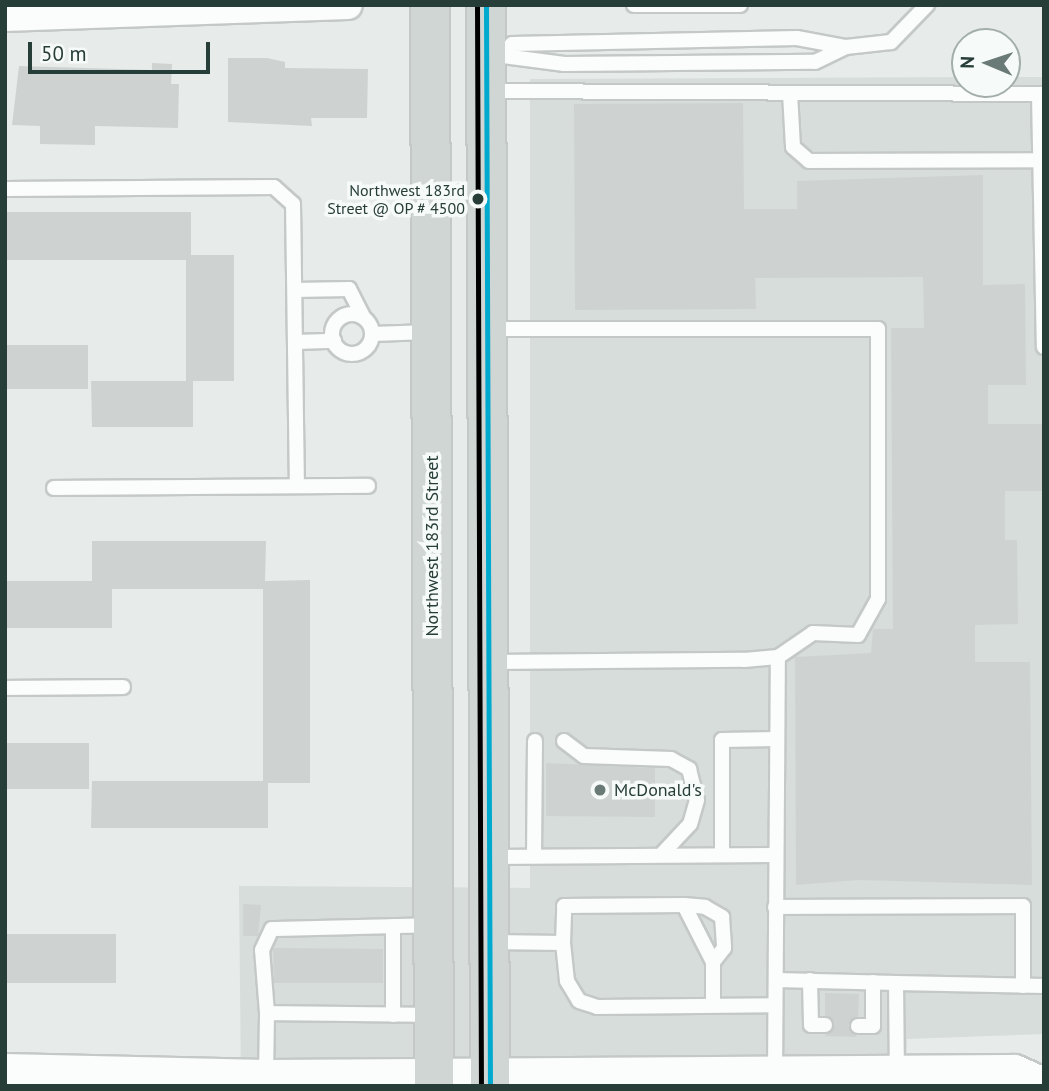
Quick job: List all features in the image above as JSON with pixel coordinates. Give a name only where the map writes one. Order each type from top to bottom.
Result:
[{"type":"main road","name":"Northwest 183rd Street","points":[[430,5],[434,1081]]},
{"type":"main road","points":[[486,5],[493,66],[488,418],[486,942],[490,1081]]},
{"type":"main road","points":[[430,244],[454,304],[489,328]]},
{"type":"main road","points":[[431,332],[460,359],[488,418]]},
{"type":"main road","points":[[5,1073],[434,1081],[775,1073],[1014,1074],[1041,1086]]},
{"type":"street","points":[[5,16],[348,5]]},
{"type":"lane","points":[[634,5],[740,5]]},
{"type":"lane","points":[[493,66],[514,61],[564,64],[815,62],[846,47],[891,42],[927,5]]},
{"type":"lane","points":[[493,66],[512,44],[814,37],[846,47]]},
{"type":"lane","points":[[493,66],[790,93],[1041,94],[1044,347]]},
{"type":"lane","points":[[790,93],[793,147],[809,161],[1040,160]]},
{"type":"lane","points":[[5,189],[274,187],[293,204],[297,486]]},
{"type":"lane","points":[[295,290],[349,289],[372,334]]},
{"type":"lane","points":[[334,341],[338,319],[363,317]]},
{"type":"lane","points":[[487,662],[778,657],[813,634],[858,635],[878,599],[878,329],[489,328]]},
{"type":"lane","points":[[296,342],[334,341],[357,353],[372,334],[431,332]]},
{"type":"lane","points":[[54,488],[368,486]]},
{"type":"lane","points":[[775,1073],[774,855],[778,657]]},
{"type":"lane","points":[[5,688],[122,687]]},
{"type":"lane","points":[[722,855],[722,740],[776,739]]},
{"type":"lane","points":[[534,856],[535,741]]},
{"type":"lane","points":[[564,741],[584,756],[671,759],[689,769],[696,800],[690,824],[661,855]]},
{"type":"lane","points":[[487,857],[774,855]]},
{"type":"lane","points":[[684,905],[713,962],[713,1005]]},
{"type":"lane","points":[[775,907],[1023,905],[1023,986]]},
{"type":"lane","points":[[713,962],[724,948],[722,917],[705,906],[564,906],[562,943],[567,981],[579,1001],[597,1007],[775,1005]]},
{"type":"lane","points":[[266,1079],[267,1013],[262,950],[272,929],[434,925]]},
{"type":"lane","points":[[393,926],[393,1015]]},
{"type":"lane","points":[[486,942],[562,943]]},
{"type":"lane","points":[[776,979],[1044,986]]},
{"type":"lane","points":[[810,980],[811,1025],[825,1025]]},
{"type":"lane","points":[[858,1026],[873,1026],[873,982]]},
{"type":"lane","points":[[896,983],[897,1074]]},
{"type":"lane","points":[[267,1013],[434,1015]]},
{"type":"shaded area","points":[[951,77],[951,98],[1021,98],[1021,77],[1044,77],[1044,1034],[907,1039],[906,1086],[241,1086],[239,886],[530,888],[530,79]]},
{"type":"building","points":[[228,58],[267,58],[285,62],[285,68],[368,69],[367,118],[311,118],[312,126],[228,122]]},
{"type":"building","points":[[152,63],[172,64],[171,84],[179,84],[178,128],[95,126],[95,145],[40,144],[40,126],[12,125],[19,66],[152,70]]},
{"type":"building","points":[[743,103],[744,209],[797,209],[797,181],[983,175],[983,285],[1025,284],[1026,385],[988,385],[988,424],[1044,424],[1044,491],[1005,491],[1005,540],[1017,540],[1018,624],[975,625],[975,662],[1030,662],[1032,885],[858,880],[796,885],[795,657],[871,653],[873,629],[893,629],[891,328],[924,328],[923,277],[755,278],[756,309],[575,310],[574,104]]},
{"type":"building","points":[[5,212],[191,212],[191,255],[234,255],[234,381],[186,381],[186,260],[5,260]]},
{"type":"building","points":[[5,345],[88,345],[88,389],[5,389]]},
{"type":"building","points":[[91,381],[193,381],[193,427],[92,427]]},
{"type":"building","points":[[92,541],[266,541],[265,581],[310,580],[310,783],[268,783],[268,828],[91,828],[92,781],[263,781],[263,589],[112,589],[112,628],[5,628],[5,581],[92,581]]},
{"type":"building","points":[[5,743],[89,743],[89,789],[5,789]]},
{"type":"building","name":"McDonald's","points":[[546,763],[655,768],[655,817],[546,816]]},
{"type":"building","points":[[243,904],[261,905],[258,936],[243,936]]},
{"type":"building","points":[[5,934],[116,934],[116,983],[5,983]]},
{"type":"building","points":[[273,948],[383,949],[383,983],[274,983]]},
{"type":"building","points":[[825,993],[859,994],[858,1016],[848,1025],[857,1037],[825,1036],[835,1024],[825,1015]]},
{"type":"transit line","points":[[477,5],[481,1086]]},
{"type":"transit line","points":[[486,5],[490,1086]]},
{"type":"place","name":"Northwest 183rd Street @ OP # 4500","points":[[478,199]]},
{"type":"place","name":"McDonald's","points":[[600,790]]}]
